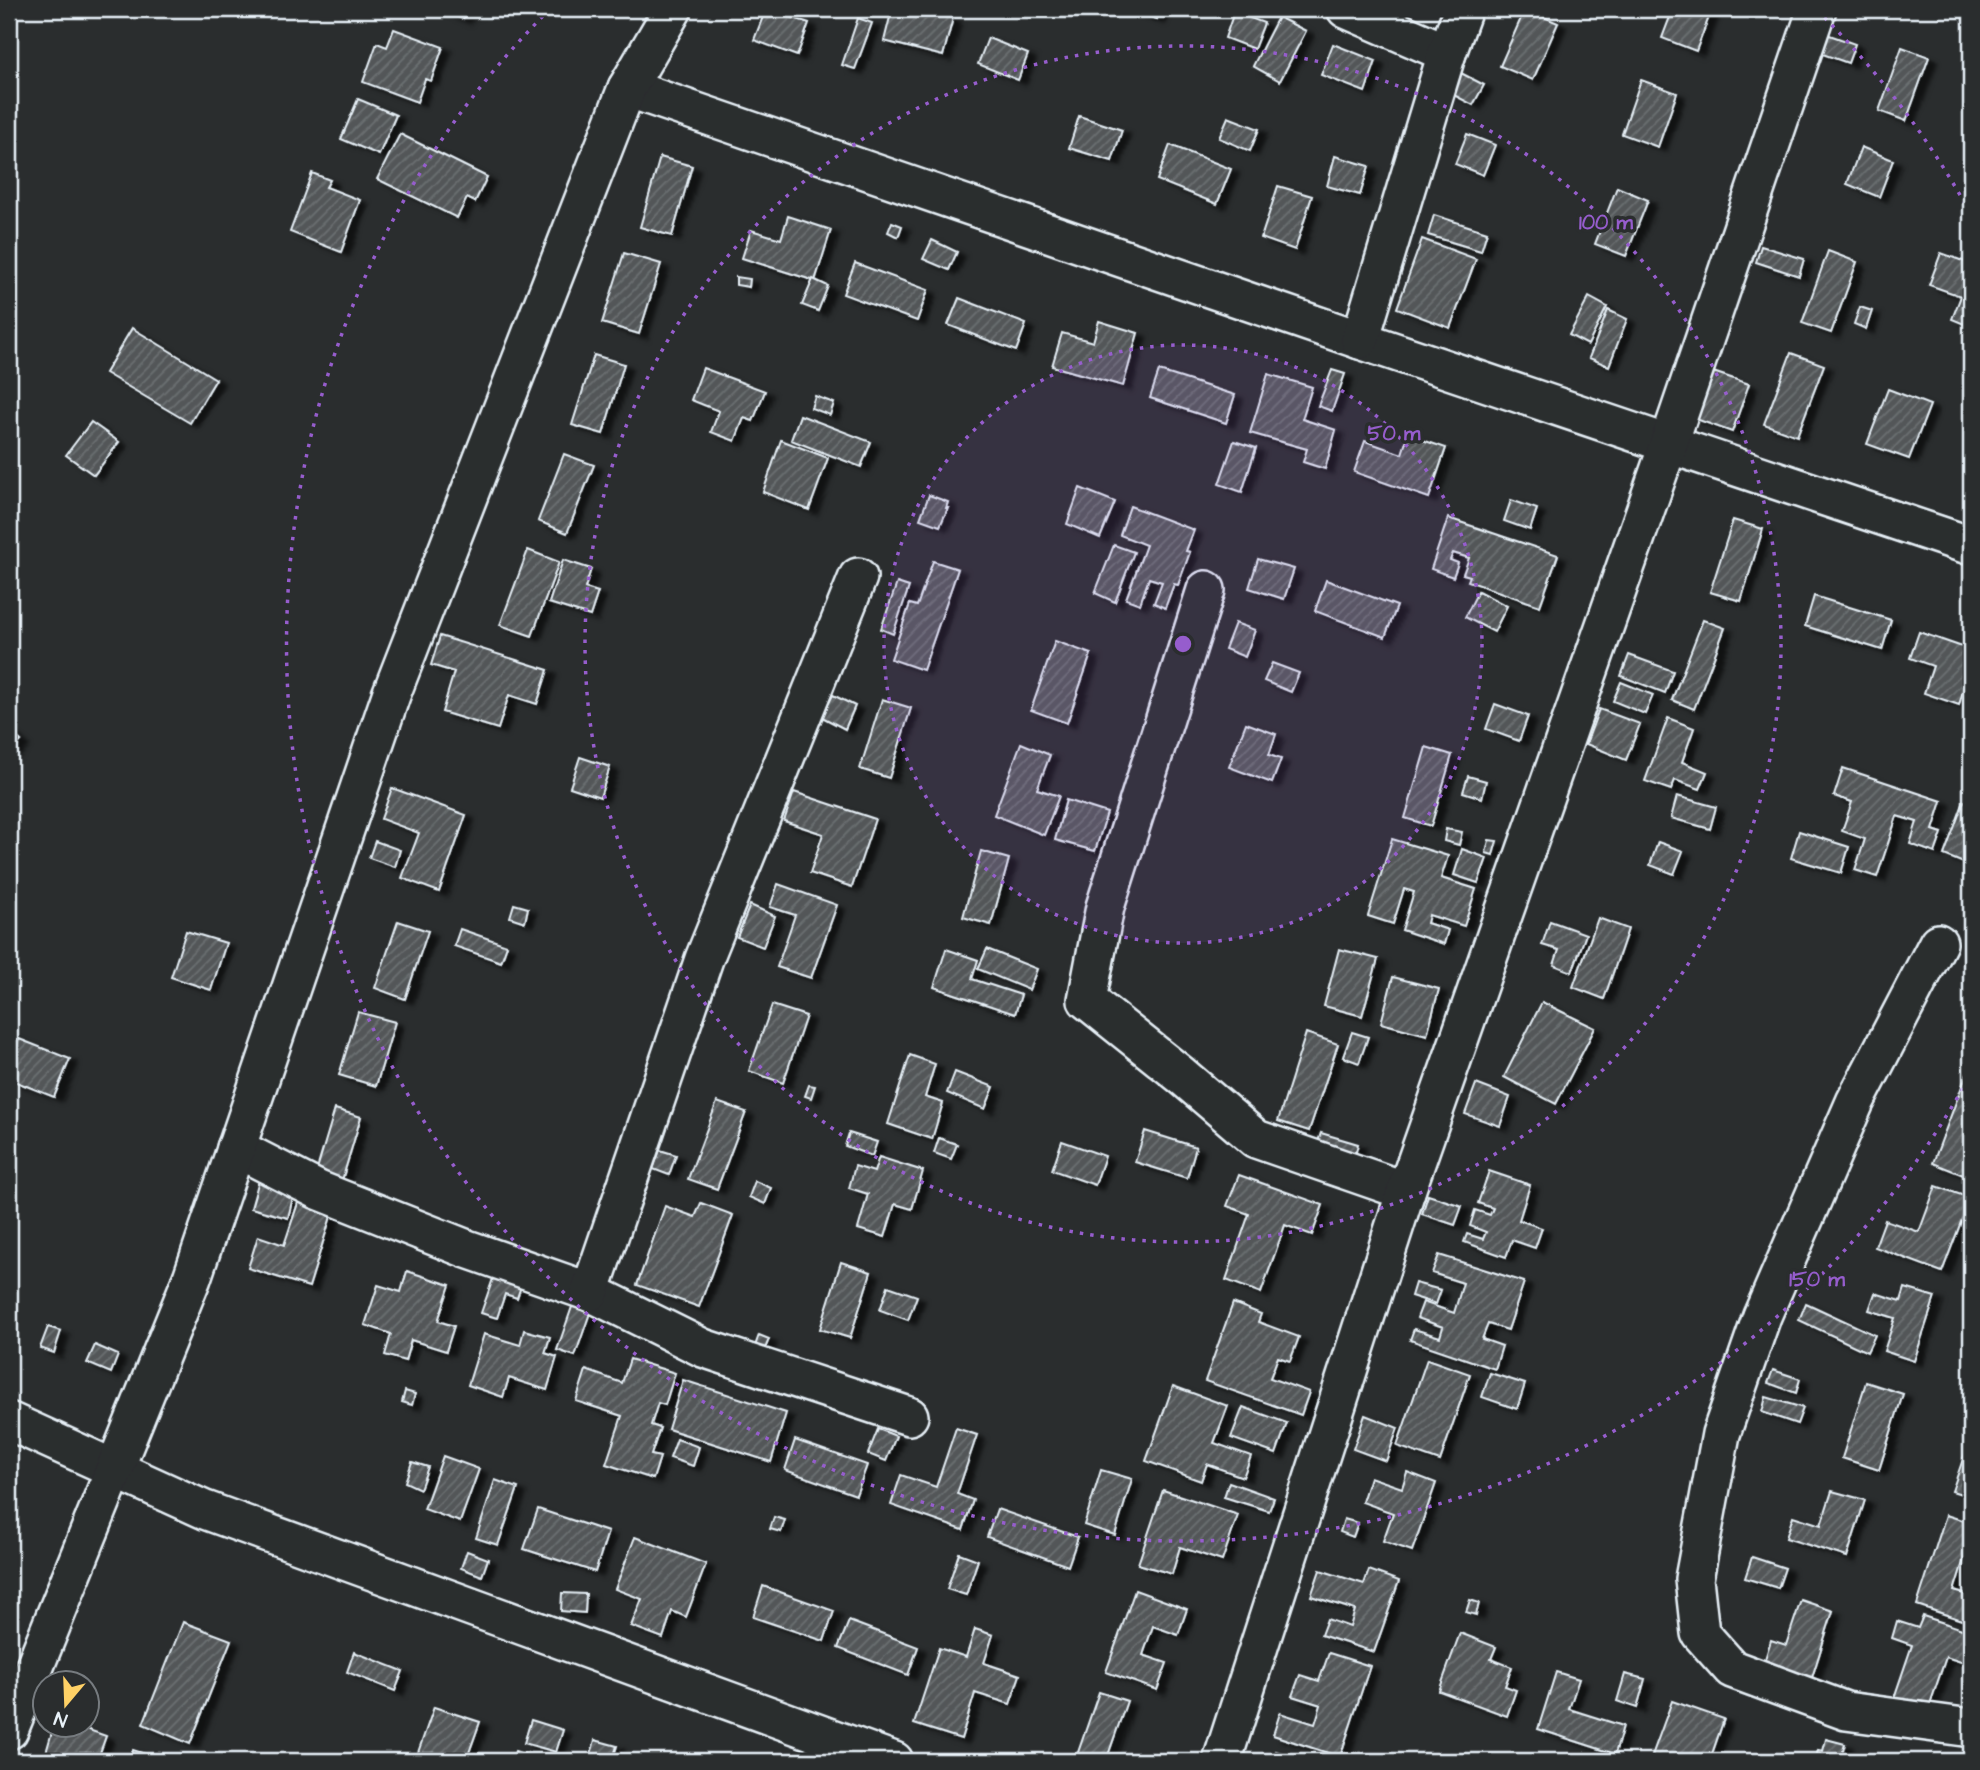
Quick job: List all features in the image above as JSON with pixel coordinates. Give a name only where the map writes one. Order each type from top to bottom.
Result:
[{"type":"street","points":[[9,1730],[192,1278],[391,695],[627,88],[673,9]]},
{"type":"street","points":[[1346,9],[1447,53]]},
{"type":"street","points":[[1360,340],[1447,53],[1463,9]]},
{"type":"street","points":[[1222,1761],[1406,1191],[1669,443],[1817,9]]},
{"type":"street","points":[[627,88],[1971,546]]},
{"type":"street","points":[[590,1292],[704,959],[858,577]]},
{"type":"street","points":[[1206,590],[1105,907],[1087,1000],[1256,1139],[1406,1191]]},
{"type":"street","points":[[1937,943],[1855,1102],[1762,1316],[1721,1434],[1694,1579],[1700,1633],[1732,1669],[1846,1711],[1971,1728]]},
{"type":"street","points":[[236,1148],[318,1190],[467,1249],[590,1292],[703,1348],[909,1416]]},
{"type":"street","points":[[9,1421],[205,1510],[894,1761]]},
{"type":"building","points":[[439,9],[472,9],[471,13],[466,10],[463,19]]},
{"type":"building","points":[[766,9],[809,23],[797,56],[754,40]]},
{"type":"building","points":[[892,9],[914,9],[953,18],[943,56],[884,41]]},
{"type":"building","points":[[1127,9],[1161,9],[1157,19]]},
{"type":"building","points":[[1525,9],[1558,23],[1533,80],[1500,66]]},
{"type":"building","points":[[1673,9],[1712,9],[1696,51],[1662,38]]},
{"type":"building","points":[[1234,12],[1264,23],[1254,49],[1225,38]]},
{"type":"building","points":[[1278,17],[1306,31],[1280,81],[1253,66]]},
{"type":"building","points":[[858,18],[872,23],[855,69],[842,65]]},
{"type":"building","points":[[394,29],[443,47],[431,81],[425,79],[417,102],[363,82],[377,43],[387,47]]},
{"type":"building","points":[[1821,32],[1855,44],[1848,63],[1814,51]]},
{"type":"building","points":[[988,38],[1028,54],[1018,80],[978,64]]},
{"type":"building","points":[[1333,44],[1376,61],[1365,92],[1321,75]]},
{"type":"building","points":[[1902,47],[1929,57],[1906,121],[1879,111]]},
{"type":"building","points":[[1459,72],[1484,85],[1473,105],[1448,92]]},
{"type":"building","points":[[1641,80],[1677,93],[1658,147],[1622,134]]},
{"type":"building","points":[[358,99],[396,115],[379,155],[341,139]]},
{"type":"building","points":[[1079,116],[1122,130],[1112,161],[1069,148]]},
{"type":"building","points":[[1228,117],[1259,129],[1250,151],[1219,138]]},
{"type":"building","points":[[400,134],[487,177],[475,202],[467,198],[457,218],[377,179]]},
{"type":"building","points":[[1467,134],[1495,145],[1483,175],[1455,164]]},
{"type":"building","points":[[1170,145],[1231,169],[1217,204],[1157,180]]},
{"type":"building","points":[[1861,147],[1893,160],[1879,197],[1847,184]]},
{"type":"building","points":[[1335,156],[1369,166],[1360,195],[1327,186]]},
{"type":"building","points":[[660,157],[692,166],[672,236],[640,227]]},
{"type":"building","points":[[312,173],[330,180],[326,187],[360,200],[341,252],[290,232]]},
{"type":"building","points":[[1278,186],[1312,196],[1295,250],[1261,238]]},
{"type":"building","points":[[1617,187],[1648,200],[1626,256],[1595,244]]},
{"type":"building","points":[[1434,215],[1487,232],[1481,251],[1428,235]]},
{"type":"building","points":[[788,216],[831,230],[815,281],[742,258],[751,230],[781,239]]},
{"type":"building","points":[[892,222],[902,226],[898,237],[888,232]]},
{"type":"building","points":[[1422,239],[1476,259],[1450,328],[1397,308]]},
{"type":"building","points":[[932,240],[957,252],[949,270],[923,259]]},
{"type":"building","points":[[1761,246],[1804,259],[1799,276],[1756,262]]},
{"type":"building","points":[[1828,251],[1857,262],[1831,333],[1802,323]]},
{"type":"building","points":[[624,253],[661,264],[639,334],[602,323]]},
{"type":"building","points":[[1941,253],[1971,264],[1969,326],[1952,319],[1961,296],[1929,285]]},
{"type":"building","points":[[855,263],[928,290],[917,321],[843,294]]},
{"type":"building","points":[[736,277],[750,279],[749,287],[736,285]]},
{"type":"building","points":[[813,279],[828,286],[818,311],[802,305]]},
{"type":"building","points":[[1589,297],[1607,307],[1588,345],[1569,335]]},
{"type":"building","points":[[959,298],[1026,324],[1016,351],[948,325]]},
{"type":"building","points":[[1860,307],[1872,311],[1866,329],[1854,324]]},
{"type":"building","points":[[1608,310],[1627,319],[1609,366],[1589,358]]},
{"type":"building","points":[[1099,321],[1138,333],[1123,386],[1052,366],[1062,333],[1093,342]]},
{"type":"building","points":[[132,328],[216,379],[190,423],[105,373]]},
{"type":"building","points":[[1791,353],[1824,365],[1797,436],[1764,424]]},
{"type":"building","points":[[594,355],[624,364],[603,434],[572,425]]},
{"type":"building","points":[[703,368],[765,391],[753,421],[744,418],[735,441],[711,432],[719,411],[691,400]]},
{"type":"building","points":[[1332,370],[1345,374],[1332,411],[1318,406]]},
{"type":"building","points":[[1159,371],[1235,395],[1226,423],[1150,398]]},
{"type":"building","points":[[1710,371],[1749,384],[1732,432],[1693,418]]},
{"type":"building","points":[[1268,374],[1312,387],[1302,419],[1336,430],[1325,469],[1303,462],[1307,449],[1250,433]]},
{"type":"building","points":[[1888,389],[1930,405],[1909,459],[1867,444]]},
{"type":"building","points":[[815,396],[834,403],[830,415],[811,408]]},
{"type":"building","points":[[800,415],[871,442],[861,467],[791,440]]},
{"type":"building","points":[[91,422],[119,442],[94,475],[66,455]]},
{"type":"building","points":[[1408,435],[1446,448],[1429,498],[1354,472],[1365,441],[1402,454]]},
{"type":"building","points":[[781,440],[828,458],[809,510],[763,492]]},
{"type":"building","points":[[1234,441],[1256,448],[1242,492],[1219,484]]},
{"type":"building","points":[[564,454],[594,465],[567,533],[538,521]]},
{"type":"building","points":[[1080,488],[1115,502],[1100,538],[1067,524]]},
{"type":"building","points":[[929,495],[948,502],[940,526],[920,519]]},
{"type":"building","points":[[1511,500],[1537,509],[1530,530],[1504,521]]},
{"type":"building","points":[[1130,506],[1194,530],[1186,551],[1190,552],[1178,585],[1174,584],[1165,608],[1154,603],[1162,582],[1149,578],[1140,604],[1126,599],[1146,545],[1120,535]]},
{"type":"building","points":[[1448,518],[1558,555],[1540,606],[1468,581],[1470,576],[1463,574],[1469,558],[1453,553],[1450,560],[1458,563],[1453,577],[1431,569]]},
{"type":"building","points":[[1733,520],[1763,529],[1741,601],[1710,592]]},
{"type":"building","points":[[1114,545],[1134,552],[1115,602],[1095,593]]},
{"type":"building","points":[[528,550],[559,562],[532,636],[500,625]]},
{"type":"building","points":[[1258,559],[1294,569],[1284,599],[1249,588]]},
{"type":"building","points":[[563,560],[591,569],[585,588],[598,592],[590,616],[549,603]]},
{"type":"building","points":[[933,561],[958,569],[923,670],[891,659],[910,604],[917,606]]},
{"type":"building","points":[[1326,580],[1397,606],[1385,637],[1315,611]]},
{"type":"building","points":[[897,583],[909,587],[893,634],[881,629]]},
{"type":"building","points":[[1478,591],[1507,606],[1494,632],[1465,617]]},
{"type":"building","points":[[1814,596],[1891,620],[1882,650],[1805,626]]},
{"type":"building","points":[[1703,620],[1725,628],[1694,709],[1672,700]]},
{"type":"building","points":[[1235,623],[1255,630],[1245,657],[1225,649]]},
{"type":"building","points":[[1919,632],[1971,650],[1971,678],[1967,677],[1959,705],[1924,693],[1933,666],[1910,658]]},
{"type":"building","points":[[440,636],[548,670],[537,704],[509,695],[498,729],[442,712],[454,672],[431,665]]},
{"type":"building","points":[[1055,641],[1091,654],[1067,723],[1031,710]]},
{"type":"building","points":[[1629,655],[1673,671],[1665,693],[1621,676]]},
{"type":"building","points":[[1272,663],[1299,673],[1291,692],[1264,681]]},
{"type":"building","points":[[1621,682],[1653,695],[1645,714],[1613,701]]},
{"type":"building","points":[[833,695],[855,706],[845,729],[822,717]]},
{"type":"building","points":[[882,699],[911,708],[889,778],[860,769]]},
{"type":"building","points":[[1495,704],[1528,716],[1519,741],[1486,729]]},
{"type":"building","points":[[1599,709],[1640,724],[1626,760],[1586,744]]},
{"type":"building","points":[[1668,718],[1694,728],[1682,762],[1707,772],[1700,789],[1675,780],[1671,790],[1645,781]]},
{"type":"building","points":[[1246,723],[1276,734],[1269,755],[1281,759],[1272,783],[1229,767]]},
{"type":"building","points":[[9,730],[21,741],[9,754]]},
{"type":"building","points":[[1021,743],[1050,755],[1037,789],[1059,796],[1044,835],[994,815]]},
{"type":"building","points":[[1426,747],[1452,755],[1431,826],[1405,818]]},
{"type":"building","points":[[580,757],[610,767],[600,797],[570,787]]},
{"type":"building","points":[[1843,768],[1942,801],[1933,830],[1942,833],[1935,853],[1910,844],[1917,822],[1897,816],[1877,877],[1855,870],[1865,839],[1842,831],[1852,802],[1834,796]]},
{"type":"building","points":[[1468,776],[1486,781],[1482,798],[1463,792]]},
{"type":"building","points":[[392,788],[466,815],[439,892],[402,878],[419,833],[381,819]]},
{"type":"building","points":[[794,792],[875,819],[852,887],[810,873],[823,834],[784,821]]},
{"type":"building","points":[[1677,796],[1716,807],[1710,829],[1671,818]]},
{"type":"building","points":[[1066,800],[1107,813],[1095,851],[1055,840]]},
{"type":"building","points":[[1964,801],[1971,804],[1971,866],[1944,855]]},
{"type":"building","points":[[1446,829],[1462,832],[1459,845],[1444,841]]},
{"type":"building","points":[[1799,831],[1849,847],[1841,873],[1791,858]]},
{"type":"building","points":[[1392,839],[1448,856],[1441,878],[1476,889],[1464,926],[1429,915],[1427,923],[1448,930],[1444,944],[1402,930],[1414,892],[1404,889],[1393,924],[1368,916]]},
{"type":"building","points":[[1489,840],[1497,841],[1493,855],[1486,853]]},
{"type":"building","points":[[375,841],[400,850],[395,867],[369,858]]},
{"type":"building","points":[[1658,842],[1683,851],[1674,874],[1650,865]]},
{"type":"building","points":[[1462,849],[1487,858],[1478,883],[1454,875]]},
{"type":"building","points":[[981,851],[1009,859],[991,925],[963,917]]},
{"type":"building","points":[[778,884],[837,905],[811,978],[777,967],[795,915],[770,907]]},
{"type":"building","points":[[514,904],[528,908],[525,922],[510,917]]},
{"type":"building","points":[[750,905],[775,916],[763,947],[737,937]]},
{"type":"building","points":[[1598,918],[1628,929],[1604,999],[1573,987]]},
{"type":"building","points":[[398,921],[428,931],[405,999],[375,988]]},
{"type":"building","points":[[1550,921],[1586,934],[1572,972],[1554,965],[1559,950],[1542,945]]},
{"type":"building","points":[[460,929],[507,945],[501,962],[454,946]]},
{"type":"building","points":[[186,931],[226,943],[211,990],[171,977]]},
{"type":"building","points":[[946,949],[978,960],[972,979],[1021,995],[1015,1014],[934,987]]},
{"type":"building","points":[[987,949],[1037,969],[1029,990],[978,969]]},
{"type":"building","points":[[1339,949],[1378,959],[1362,1016],[1324,1006]]},
{"type":"building","points":[[1393,977],[1439,989],[1427,1035],[1381,1023]]},
{"type":"building","points":[[1971,996],[1971,1016],[1967,1015]]},
{"type":"building","points":[[1542,1002],[1595,1028],[1556,1104],[1504,1077]]},
{"type":"building","points":[[772,1005],[806,1016],[783,1083],[749,1071]]},
{"type":"building","points":[[358,1012],[395,1022],[376,1086],[339,1075]]},
{"type":"building","points":[[1352,1032],[1368,1037],[1359,1063],[1343,1057]]},
{"type":"building","points":[[1306,1033],[1338,1044],[1309,1131],[1278,1121]]},
{"type":"building","points":[[9,1035],[70,1059],[54,1097],[9,1079]]},
{"type":"building","points":[[910,1055],[935,1064],[925,1097],[943,1103],[932,1139],[888,1124]]},
{"type":"building","points":[[955,1072],[994,1087],[985,1109],[947,1093]]},
{"type":"building","points":[[1967,1073],[1971,1075],[1971,1178],[1933,1163]]},
{"type":"building","points":[[1476,1084],[1510,1097],[1500,1126],[1465,1114]]},
{"type":"building","points":[[809,1085],[815,1086],[811,1098],[805,1096]]},
{"type":"building","points":[[717,1102],[746,1112],[717,1189],[688,1179]]},
{"type":"building","points":[[335,1109],[361,1117],[340,1187],[314,1179]]},
{"type":"building","points":[[1145,1131],[1196,1147],[1187,1178],[1135,1162]]},
{"type":"building","points":[[849,1133],[877,1142],[872,1156],[845,1146]]},
{"type":"building","points":[[1321,1133],[1358,1144],[1353,1163],[1315,1150]]},
{"type":"building","points":[[939,1138],[957,1144],[951,1159],[934,1153]]},
{"type":"building","points":[[1062,1141],[1105,1156],[1095,1185],[1052,1170]]},
{"type":"building","points":[[660,1150],[676,1155],[669,1175],[653,1169]]},
{"type":"building","points":[[879,1157],[923,1171],[912,1209],[895,1204],[885,1237],[858,1229],[868,1194],[849,1188],[855,1166],[874,1172]]},
{"type":"building","points":[[1489,1171],[1530,1185],[1519,1220],[1542,1228],[1535,1248],[1512,1240],[1506,1257],[1464,1242],[1467,1234],[1483,1239],[1486,1232],[1470,1226],[1475,1210],[1490,1215],[1493,1208],[1478,1203]]},
{"type":"building","points":[[1239,1175],[1323,1205],[1312,1235],[1285,1225],[1261,1293],[1226,1280],[1249,1214],[1227,1206]]},
{"type":"building","points":[[259,1180],[295,1189],[288,1218],[251,1208]]},
{"type":"building","points":[[755,1181],[771,1188],[765,1204],[749,1197]]},
{"type":"building","points":[[1936,1186],[1970,1198],[1942,1272],[1875,1247],[1885,1220],[1919,1232]]},
{"type":"building","points":[[1428,1195],[1462,1206],[1455,1225],[1422,1214]]},
{"type":"building","points":[[299,1200],[333,1210],[309,1287],[248,1268],[258,1236],[284,1245]]},
{"type":"building","points":[[701,1203],[733,1215],[699,1307],[637,1285],[665,1206],[695,1217]]},
{"type":"building","points":[[1439,1255],[1524,1282],[1508,1330],[1488,1324],[1482,1339],[1502,1346],[1495,1369],[1410,1340],[1414,1329],[1440,1337],[1443,1327],[1417,1318],[1423,1302],[1454,1313],[1463,1283],[1432,1273]]},
{"type":"building","points":[[841,1262],[871,1272],[850,1338],[820,1329]]},
{"type":"building","points":[[496,1270],[523,1280],[517,1298],[505,1294],[497,1318],[481,1313]]},
{"type":"building","points":[[407,1271],[450,1285],[438,1321],[454,1326],[446,1351],[411,1340],[405,1361],[385,1355],[391,1334],[365,1325],[378,1285],[401,1292]]},
{"type":"building","points":[[1415,1283],[1441,1290],[1436,1304],[1411,1296]]},
{"type":"building","points":[[888,1286],[917,1296],[908,1320],[880,1310]]},
{"type":"building","points":[[1905,1288],[1935,1297],[1914,1361],[1884,1351],[1895,1318],[1869,1310],[1875,1293],[1901,1301]]},
{"type":"building","points":[[1233,1303],[1261,1314],[1258,1322],[1299,1337],[1290,1361],[1278,1357],[1270,1378],[1309,1392],[1301,1415],[1205,1381]]},
{"type":"building","points":[[1806,1303],[1875,1335],[1867,1352],[1799,1320]]},
{"type":"building","points":[[573,1304],[591,1310],[575,1356],[557,1350]]},
{"type":"building","points":[[48,1327],[61,1331],[54,1353],[40,1348]]},
{"type":"building","points":[[524,1330],[550,1337],[545,1353],[557,1357],[547,1390],[509,1378],[503,1397],[468,1385],[484,1334],[520,1345]]},
{"type":"building","points":[[759,1335],[769,1339],[765,1349],[755,1346]]},
{"type":"building","points":[[95,1345],[118,1355],[111,1373],[87,1363]]},
{"type":"building","points":[[630,1359],[675,1373],[665,1405],[658,1403],[651,1425],[660,1428],[651,1455],[660,1457],[653,1479],[606,1464],[622,1416],[576,1401],[586,1370],[622,1383]]},
{"type":"building","points":[[1427,1359],[1470,1374],[1440,1461],[1397,1446]]},
{"type":"building","points":[[1773,1370],[1800,1379],[1796,1393],[1768,1383]]},
{"type":"building","points":[[1490,1373],[1525,1384],[1517,1409],[1482,1397]]},
{"type":"building","points":[[683,1380],[786,1413],[771,1462],[668,1429]]},
{"type":"building","points":[[1866,1382],[1903,1394],[1879,1470],[1842,1458]]},
{"type":"building","points":[[1173,1386],[1228,1406],[1214,1443],[1251,1456],[1243,1477],[1207,1464],[1201,1481],[1146,1461]]},
{"type":"building","points":[[405,1391],[415,1394],[412,1405],[402,1402]]},
{"type":"building","points":[[1766,1397],[1803,1408],[1797,1424],[1762,1412]]},
{"type":"building","points":[[1243,1407],[1287,1423],[1276,1454],[1231,1438]]},
{"type":"building","points":[[1365,1415],[1398,1428],[1386,1461],[1353,1449]]},
{"type":"building","points":[[956,1428],[977,1435],[957,1494],[973,1500],[963,1530],[891,1505],[901,1475],[936,1487]]},
{"type":"building","points":[[878,1429],[896,1436],[886,1461],[868,1454]]},
{"type":"building","points":[[1971,1436],[1971,1497],[1952,1491]]},
{"type":"building","points":[[677,1439],[699,1447],[693,1466],[670,1458]]},
{"type":"building","points":[[795,1440],[867,1465],[856,1495],[785,1470]]},
{"type":"building","points":[[443,1456],[479,1469],[460,1522],[424,1509]]},
{"type":"building","points":[[412,1462],[428,1467],[420,1489],[405,1482]]},
{"type":"building","points":[[1101,1470],[1132,1479],[1115,1535],[1084,1525]]},
{"type":"building","points":[[1407,1472],[1436,1483],[1412,1551],[1383,1541],[1393,1513],[1362,1502],[1370,1477],[1402,1488]]},
{"type":"building","points":[[495,1480],[518,1488],[498,1545],[476,1538]]},
{"type":"building","points":[[1229,1482],[1274,1498],[1269,1511],[1224,1497]]},
{"type":"building","points":[[1163,1490],[1238,1515],[1222,1561],[1180,1547],[1172,1574],[1138,1564]]},
{"type":"building","points":[[1832,1491],[1865,1500],[1847,1557],[1786,1538],[1793,1516],[1821,1525]]},
{"type":"building","points":[[538,1509],[608,1532],[595,1572],[524,1549]]},
{"type":"building","points":[[997,1509],[1078,1537],[1068,1566],[987,1537]]},
{"type":"building","points":[[1946,1515],[1971,1523],[1971,1555],[1966,1553],[1954,1591],[1971,1596],[1971,1623],[1917,1605]]},
{"type":"building","points":[[774,1517],[785,1520],[781,1532],[770,1529]]},
{"type":"building","points":[[1344,1519],[1358,1523],[1353,1537],[1340,1532]]},
{"type":"building","points":[[635,1537],[706,1564],[686,1617],[672,1611],[663,1638],[631,1626],[642,1599],[615,1589]]},
{"type":"building","points":[[467,1551],[488,1559],[482,1576],[461,1568]]},
{"type":"building","points":[[959,1553],[978,1560],[966,1595],[947,1589]]},
{"type":"building","points":[[1752,1557],[1785,1568],[1778,1588],[1745,1578]]},
{"type":"building","points":[[1320,1570],[1364,1584],[1369,1570],[1399,1581],[1374,1652],[1321,1635],[1327,1619],[1350,1627],[1355,1610],[1311,1596]]},
{"type":"building","points":[[763,1586],[834,1611],[824,1641],[753,1617]]},
{"type":"building","points":[[1135,1590],[1187,1609],[1178,1635],[1153,1626],[1143,1655],[1167,1663],[1157,1690],[1106,1672]]},
{"type":"building","points":[[562,1593],[586,1594],[585,1613],[561,1611]]},
{"type":"building","points":[[1470,1600],[1479,1603],[1476,1615],[1466,1612]]},
{"type":"building","points":[[1801,1600],[1833,1611],[1809,1687],[1761,1672],[1771,1640],[1786,1645]]},
{"type":"building","points":[[1923,1616],[1971,1632],[1970,1665],[1946,1657],[1927,1713],[1893,1701],[1912,1645],[1892,1638],[1897,1621],[1918,1628]]},
{"type":"building","points":[[849,1621],[918,1647],[908,1675],[838,1648]]},
{"type":"building","points":[[183,1622],[231,1640],[190,1744],[143,1724]]},
{"type":"building","points":[[975,1629],[993,1635],[984,1663],[1020,1675],[1010,1704],[975,1693],[961,1739],[914,1724],[939,1648],[966,1657]]},
{"type":"building","points":[[1460,1633],[1496,1647],[1491,1659],[1512,1667],[1505,1686],[1516,1690],[1507,1716],[1439,1691]]},
{"type":"building","points":[[354,1652],[403,1671],[395,1691],[347,1672]]},
{"type":"building","points":[[1329,1653],[1370,1666],[1340,1757],[1273,1735],[1280,1713],[1315,1724],[1321,1705],[1292,1696],[1300,1675],[1319,1681]]},
{"type":"building","points":[[1556,1672],[1579,1679],[1569,1709],[1623,1726],[1615,1754],[1538,1729]]},
{"type":"building","points":[[1625,1674],[1645,1679],[1637,1708],[1617,1701]]},
{"type":"building","points":[[1099,1692],[1127,1701],[1106,1761],[1075,1761]]},
{"type":"building","points":[[1672,1701],[1724,1719],[1711,1757],[1722,1761],[1650,1761]]},
{"type":"building","points":[[434,1707],[480,1722],[466,1761],[415,1761]]},
{"type":"building","points":[[531,1720],[563,1730],[556,1752],[524,1743]]},
{"type":"building","points":[[106,1736],[97,1761],[62,1761],[45,1756],[50,1738]]},
{"type":"building","points":[[1826,1739],[1845,1744],[1840,1761],[1815,1761],[1818,1750],[1823,1751]]},
{"type":"building","points":[[595,1740],[617,1746],[612,1761],[589,1761]]},
{"type":"building","points":[[133,1750],[166,1761],[129,1761]]},
{"type":"building","points":[[515,1751],[543,1761],[512,1761]]},
{"type":"building","points":[[1276,1751],[1305,1761],[1272,1761]]},
{"type":"building","points":[[315,1754],[334,1761],[312,1761]]}]
